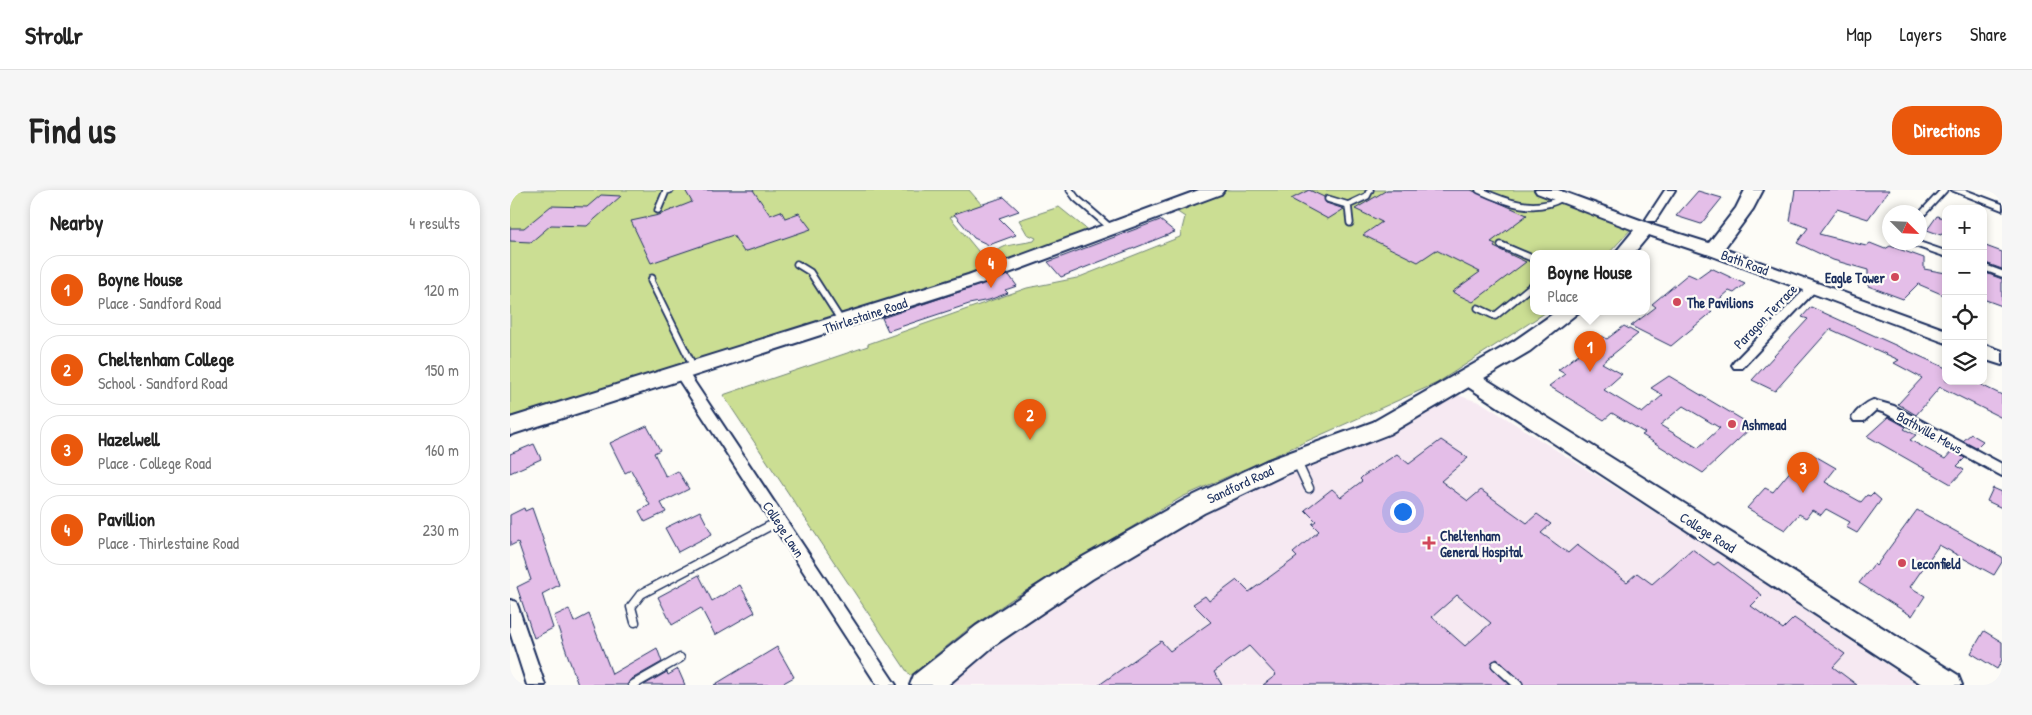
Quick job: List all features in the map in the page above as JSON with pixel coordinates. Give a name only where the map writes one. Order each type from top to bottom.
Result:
[{"type":"highway","name":"Thirlestaine Road","points":[[510,427],[689,372],[975,279],[1112,230],[1215,190]]},
{"type":"highway","points":[[1713,250],[1744,209],[1754,190]]},
{"type":"highway","name":"Bath Road","points":[[1648,223],[1713,250]]},
{"type":"highway","points":[[1626,250],[1648,223]]},
{"type":"highway","name":"Sandford Road","points":[[925,685],[986,635],[1082,571],[1194,506],[1296,460],[1381,428],[1522,346],[1565,315]]},
{"type":"main road","name":"Bath Road","points":[[1543,190],[1562,198],[1648,223]]},
{"type":"main road","name":"Bath Road","points":[[1713,250],[1942,335]]},
{"type":"main road","points":[[1987,352],[2002,358]]},
{"type":"main road","name":"College Road","points":[[1469,378],[1944,684]]},
{"type":"street","points":[[1648,223],[1670,190]]},
{"type":"street","points":[[1956,190],[2002,207]]},
{"type":"street","name":"Paragon Terrace","points":[[1738,365],[1813,287]]},
{"type":"street","name":"College Lawn","points":[[689,372],[779,521],[886,685]]},
{"type":"street","name":"Bathville Mews","points":[[1858,418],[1873,405],[1889,409],[2002,472]]},
{"type":"street","points":[[510,607],[536,685]]},
{"type":"lane","points":[[658,210],[666,192],[670,190]]},
{"type":"lane","points":[[1070,190],[1076,198],[1112,230]]},
{"type":"lane","points":[[1328,199],[1348,206],[1367,196],[1370,190]]},
{"type":"lane","points":[[1479,190],[1512,202],[1531,206],[1544,206],[1556,203],[1562,198]]},
{"type":"lane","points":[[1927,208],[1944,190]]},
{"type":"lane","points":[[1348,206],[1350,223]]},
{"type":"lane","points":[[1501,245],[1530,257]]},
{"type":"lane","points":[[1927,247],[1942,253]]},
{"type":"lane","points":[[796,264],[810,272],[842,323]]},
{"type":"lane","points":[[1987,268],[2002,274]]},
{"type":"lane","points":[[652,278],[651,281],[689,372]]},
{"type":"lane","points":[[1478,308],[1495,316],[1530,287]]},
{"type":"lane","points":[[1296,460],[1309,488]]},
{"type":"lane","points":[[636,622],[631,607],[641,594],[779,521]]},
{"type":"lane","points":[[633,685],[680,658]]},
{"type":"lane","points":[[1496,665],[1518,685]]},
{"type":"shaded area","name":"Cheltenham General Hospital","points":[[1454,394],[1482,403],[1697,539],[1918,685],[946,685],[1016,632],[1123,561],[1206,513]]},
{"type":"green space","points":[[510,190],[969,190],[982,205],[950,217],[983,257],[1006,246],[1034,241],[1036,238],[1027,234],[1019,220],[1059,207],[1095,236],[510,427]]},
{"type":"green space","points":[[1215,190],[1543,190],[1633,227],[1612,250],[1530,250],[1530,315],[1542,315],[1437,383],[1182,497],[1012,599],[967,630],[910,676],[723,395],[868,346],[868,344],[1027,288],[1077,278],[1180,237],[1185,217],[1170,207]]},
{"type":"building","points":[[685,190],[753,190],[770,215],[781,211],[785,218],[799,213],[811,229],[744,252],[733,235],[651,263],[631,221],[659,215],[692,202]]},
{"type":"building","points":[[1309,190],[1324,197],[1326,203],[1344,209],[1328,219],[1291,199]]},
{"type":"building","points":[[1387,190],[1471,190],[1527,215],[1491,242],[1496,244],[1494,247],[1526,262],[1473,302],[1452,292],[1480,272],[1436,250],[1418,262],[1363,235],[1382,222],[1355,209]]},
{"type":"building","points":[[1795,190],[1889,190],[1868,219],[1837,209],[1819,234],[1866,246],[1870,243],[1882,248],[1882,250],[1901,250],[1924,258],[1924,269],[1942,272],[1942,294],[1918,284],[1903,299],[1868,286],[1868,270],[1833,260],[1797,243],[1808,228],[1790,221]]},
{"type":"building","points":[[1698,191],[1722,198],[1701,224],[1676,216]]},
{"type":"building","points":[[601,195],[621,196],[587,226],[551,225],[531,242],[510,241],[510,228],[524,228],[551,206],[587,207]]},
{"type":"building","points":[[1004,197],[1019,211],[999,218],[1016,235],[989,245],[974,238],[954,214]]},
{"type":"building","points":[[1937,216],[1942,218],[1941,235],[1927,230]]},
{"type":"building","points":[[1160,220],[1175,232],[1061,277],[1048,262]]},
{"type":"building","points":[[1987,246],[2002,252],[2002,269],[1987,263]]},
{"type":"building","name":"The Pavilions","points":[[1711,268],[1745,284],[1734,293],[1729,291],[1708,309],[1712,312],[1671,346],[1631,326],[1645,315],[1650,315],[1650,312],[1656,307],[1652,304],[1688,274],[1697,278]]},
{"type":"building","points":[[1987,273],[2002,279],[2002,306],[1987,300]]},
{"type":"building","points":[[1009,275],[1017,286],[1005,290],[1008,293],[989,300],[969,304],[888,331],[882,318]]},
{"type":"building","points":[[1811,307],[1942,366],[1942,385],[1981,385],[2002,395],[2002,418],[1940,387],[1916,415],[1898,404],[1922,378],[1894,363],[1899,360],[1830,329],[1775,391],[1752,380],[1808,319],[1802,317]]},
{"type":"building","points":[[1624,326],[1638,334],[1602,363],[1622,374],[1604,390],[1642,413],[1663,395],[1651,388],[1669,376],[1753,426],[1703,473],[1642,435],[1645,433],[1612,413],[1604,420],[1549,386],[1565,374],[1558,370],[1602,336],[1607,339]],"holes":[[[1683,406],[1720,428],[1698,448],[1660,425]]]},
{"type":"building","points":[[1888,417],[1916,435],[1910,440],[1945,459],[1952,451],[1965,458],[1957,466],[1964,470],[1951,484],[1867,436]]},
{"type":"building","points":[[647,426],[660,450],[654,453],[666,477],[678,471],[689,489],[661,503],[666,512],[645,522],[639,511],[650,505],[631,470],[625,473],[610,443]]},
{"type":"building","points":[[1971,434],[1983,441],[1976,448],[1963,441]]},
{"type":"building","points":[[1441,440],[1468,458],[1441,481],[1468,501],[1481,490],[1527,523],[1537,514],[1551,524],[1541,533],[1568,553],[1577,545],[1627,582],[1637,573],[1652,584],[1692,549],[1714,565],[1718,562],[1762,595],[1751,606],[1783,629],[1794,618],[1845,654],[1833,667],[1857,685],[1524,685],[1497,659],[1492,662],[1491,667],[1510,685],[1263,685],[1276,675],[1249,646],[1214,672],[1222,685],[1099,685],[1161,641],[1170,651],[1211,622],[1193,604],[1205,596],[1209,601],[1237,580],[1249,592],[1297,557],[1293,553],[1319,531],[1312,524],[1316,521],[1305,510],[1332,489],[1341,497],[1362,481],[1360,479],[1363,476],[1397,454],[1409,464]],"holes":[[[1457,595],[1491,623],[1465,646],[1432,617]]]},
{"type":"building","points":[[534,444],[541,459],[510,473],[510,454]]},
{"type":"building","points":[[1810,453],[1836,468],[1825,482],[1861,502],[1867,495],[1870,496],[1873,493],[1881,500],[1857,533],[1846,527],[1850,522],[1826,509],[1821,515],[1812,510],[1806,518],[1799,514],[1785,530],[1747,508],[1765,488],[1773,492],[1802,457],[1806,459]]},
{"type":"building","points":[[1993,488],[2002,492],[2002,508],[1987,501]]},
{"type":"building","points":[[524,508],[525,511],[532,508],[559,585],[542,594],[553,628],[534,638],[517,587],[531,580],[518,542],[510,546],[510,515]]},
{"type":"building","name":"Leconfield","points":[[1917,510],[2002,557],[2002,562],[1994,575],[1939,545],[1910,587],[1925,596],[1912,616],[1859,583],[1874,564],[1876,566]]},
{"type":"building","points":[[700,511],[712,534],[678,552],[665,528]]},
{"type":"building","points":[[699,575],[712,601],[740,585],[755,612],[715,635],[701,608],[672,625],[658,597]]},
{"type":"building","points":[[569,609],[574,622],[589,614],[612,674],[657,648],[662,662],[630,680],[627,685],[578,685],[554,616]]},
{"type":"building","points":[[1984,631],[2002,642],[2002,660],[1997,669],[1971,653]]},
{"type":"building","points":[[777,647],[794,677],[780,685],[714,685]]},
{"type":"building","points":[[678,669],[685,685],[644,685],[667,672],[668,675]]},
{"type":"place","name":"Eagle Tower","points":[[1895,277]]},
{"type":"place","name":"Pavillion","points":[[991,288]]},
{"type":"place","name":"The Pavilions","points":[[1677,302]]},
{"type":"place","name":"Boyne House","points":[[1590,372]]},
{"type":"place","name":"Ashmead","points":[[1732,424]]},
{"type":"place","name":"Cheltenham College","points":[[1030,440]]},
{"type":"place","name":"Hazelwell","points":[[1803,493]]},
{"type":"place","name":"Cheltenham General Hospital","points":[[1429,543]]},
{"type":"place","name":"Leconfield","points":[[1902,563]]}]
